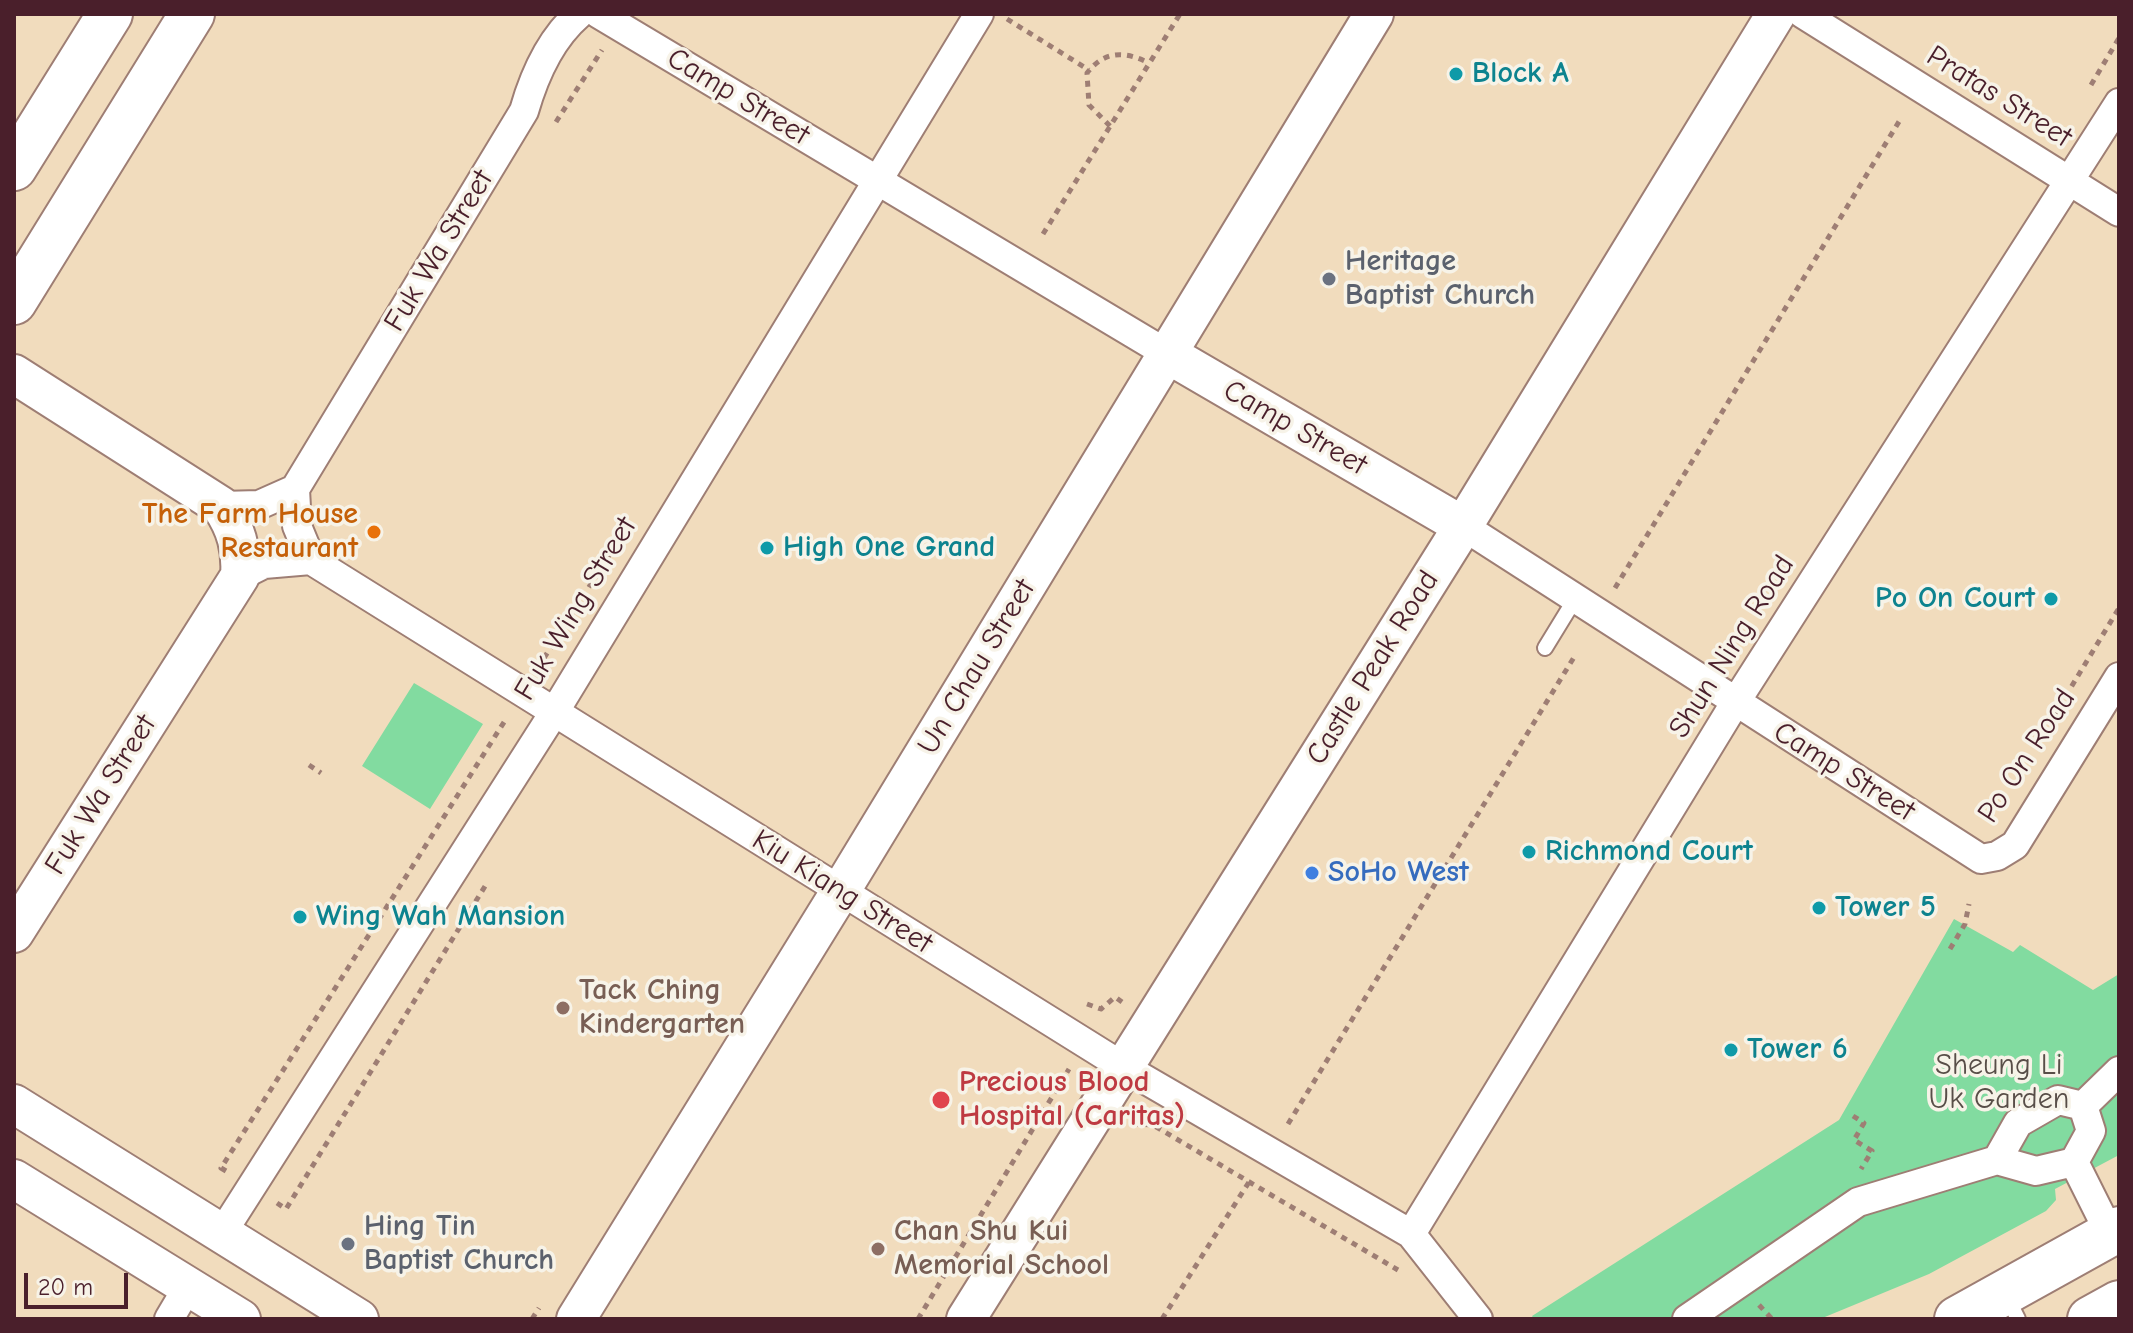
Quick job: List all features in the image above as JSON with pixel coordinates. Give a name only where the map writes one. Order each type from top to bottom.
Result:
[{"type":"main road","points":[[14,168],[110,14]]},
{"type":"main road","points":[[14,302],[192,14]]},
{"type":"main road","name":"Un Chau Street","points":[[576,1319],[840,892],[1374,14]]},
{"type":"main road","name":"Castle Peak Road","points":[[966,1319],[1463,526],[1776,14]]},
{"type":"main road","name":"Camp Street","points":[[1166,353],[1463,526]]},
{"type":"main road","points":[[14,374],[229,522],[256,569]]},
{"type":"main road","name":"Fuk Wa Street","points":[[14,933],[256,569]]},
{"type":"main road","points":[[14,1104],[359,1319]]},
{"type":"main road","points":[[14,1179],[241,1319]]},
{"type":"main road","points":[[1957,1319],[2012,1306],[2115,1231]]},
{"type":"street","name":"Fuk Wa Street","points":[[295,489],[524,111],[533,80],[567,24],[579,14]]},
{"type":"street","name":"Camp Street","points":[[599,14],[1166,353]]},
{"type":"street","name":"Fuk Wing Street","points":[[222,1233],[555,711],[979,14]]},
{"type":"street","name":"Pratas Street","points":[[1803,14],[2119,212]]},
{"type":"street","name":"Shun Ning Road","points":[[1411,1234],[1735,703],[2071,183],[2119,103]]},
{"type":"street","points":[[229,522],[295,489],[297,526],[311,560],[256,569]]},
{"type":"street","name":"Camp Street","points":[[1463,526],[1981,859]]},
{"type":"street","name":"Kiu Kiang Street","points":[[311,560],[1122,1066],[1411,1234]]},
{"type":"street","name":"Po On Road","points":[[1981,859],[1997,856],[2015,845],[2119,677]]},
{"type":"street","points":[[2083,1106],[2119,1071]]},
{"type":"street","points":[[1997,1160],[2018,1123],[2058,1100],[2083,1106]]},
{"type":"street","points":[[1687,1319],[1858,1202],[1997,1160],[2036,1171],[2074,1162],[2091,1131],[2083,1106]]},
{"type":"street","points":[[2074,1162],[2115,1231]]},
{"type":"street","points":[[1411,1234],[1478,1319]]},
{"type":"street","points":[[169,1319],[188,1287]]},
{"type":"lane","points":[[1545,648],[1575,599]]},
{"type":"path","points":[[999,14],[1089,70]]},
{"type":"path","points":[[1043,234],[1180,14]]},
{"type":"path","points":[[2089,88],[2119,38]]},
{"type":"path","points":[[551,130],[601,50],[614,58]]},
{"type":"path","points":[[1110,126],[1089,105],[1085,80],[1089,70],[1101,58],[1113,54],[1128,55],[1149,63]]},
{"type":"path","points":[[1613,592],[1900,120]]},
{"type":"path","points":[[526,658],[539,666],[622,533]]},
{"type":"path","points":[[1288,1124],[1576,654]]},
{"type":"path","points":[[221,1168],[507,717],[494,709]]},
{"type":"path","points":[[309,765],[321,773]]},
{"type":"path","points":[[286,1209],[493,873]]},
{"type":"path","points":[[1950,949],[1965,924],[1969,904]]},
{"type":"path","points":[[918,1319],[1073,1063]]},
{"type":"path","points":[[1853,1116],[1864,1123],[1854,1140],[1872,1151],[1860,1171]]},
{"type":"path","points":[[1124,1131],[1132,1124],[1153,1125],[1406,1274]]},
{"type":"path","points":[[1162,1319],[1249,1182]]},
{"type":"path","points":[[532,1319],[541,1306]]},
{"type":"green space","points":[[414,683],[483,724],[430,809],[362,766]]},
{"type":"green space","name":"Sheung Li Uk Garden","points":[[1954,919],[2013,952],[2020,945],[2093,990],[2119,974],[2119,1155],[2055,1189],[2056,1200],[2046,1211],[1929,1274],[1820,1319],[1534,1319],[1532,1316],[1839,1120]]},
{"type":"place","name":"Block A","points":[[1456,74]]},
{"type":"place","name":"Heritage Baptist Church","points":[[1329,279]]},
{"type":"place","name":"The Farm House Restaurant","points":[[374,532]]},
{"type":"place","name":"High One Grand","points":[[767,548]]},
{"type":"place","name":"Po On Court","points":[[2051,599]]},
{"type":"place","name":"Richmond Court","points":[[1529,852]]},
{"type":"place","name":"SoHo West","points":[[1312,873]]},
{"type":"place","name":"Tower 5","points":[[1819,908]]},
{"type":"place","name":"Wing Wah Mansion","points":[[300,917]]},
{"type":"place","name":"Tack Ching Kindergarten","points":[[563,1008]]},
{"type":"place","name":"Tower 6","points":[[1731,1050]]},
{"type":"place","name":"Precious Blood Hospital (Caritas)","points":[[941,1100]]},
{"type":"place","name":"Hing Tin Baptist Church","points":[[348,1244]]},
{"type":"place","name":"Chan Shu Kui Memorial School","points":[[878,1249]]}]
